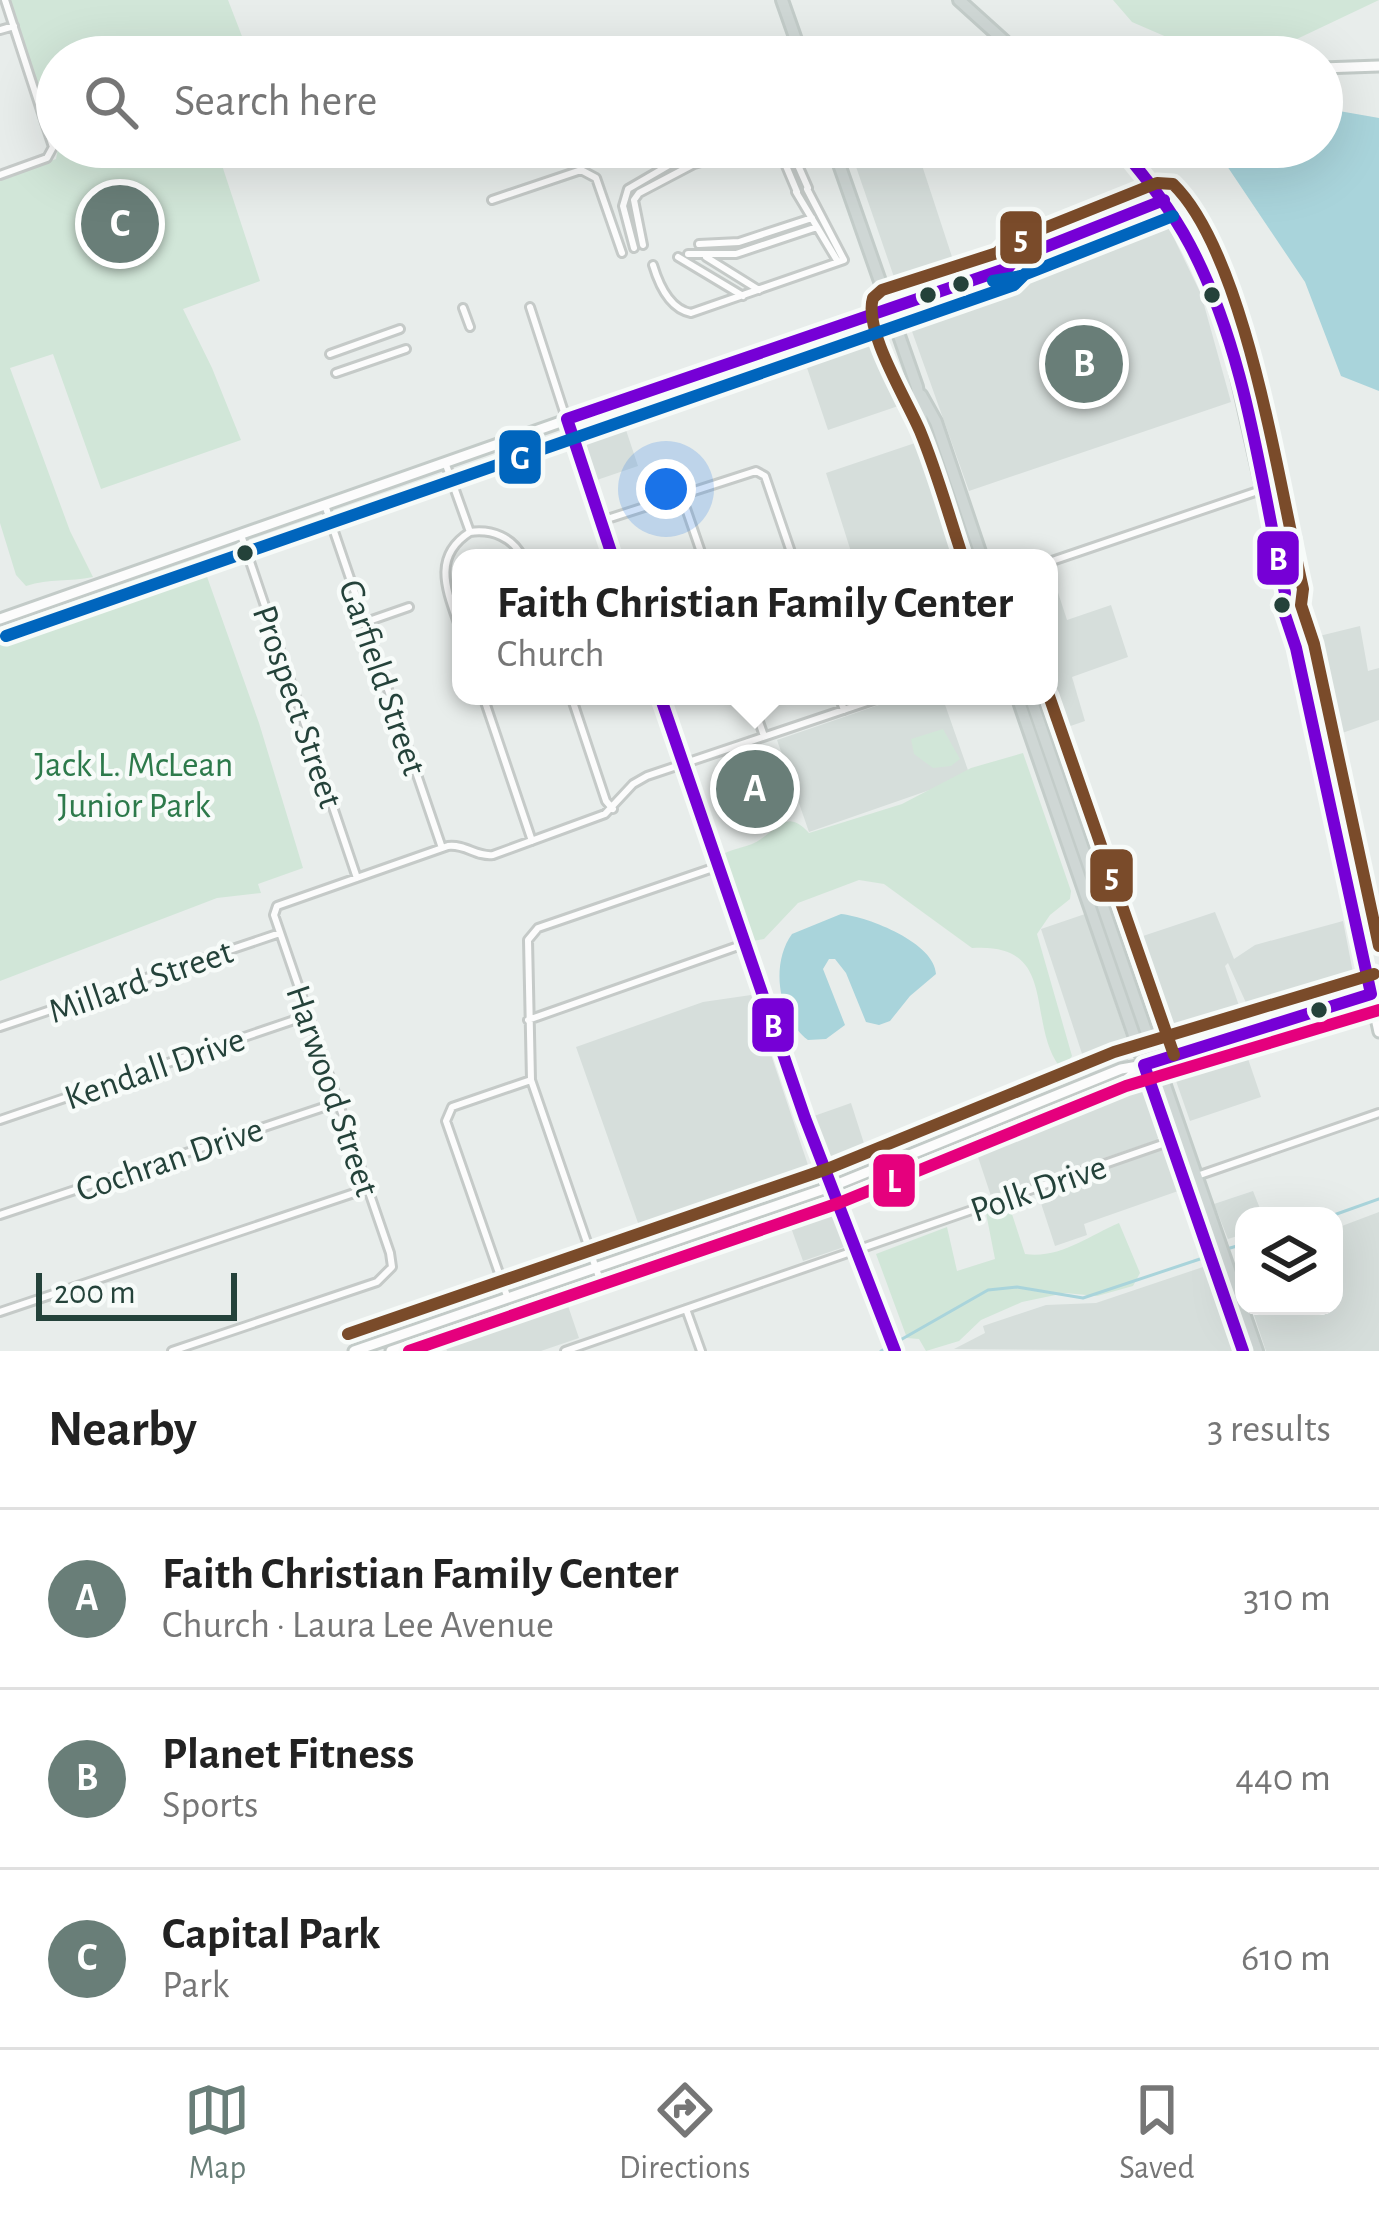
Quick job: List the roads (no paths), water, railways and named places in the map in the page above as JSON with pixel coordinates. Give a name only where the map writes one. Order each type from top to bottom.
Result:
[{"type":"main road","points":[[782,0],[795,36]]},
{"type":"main road","points":[[959,0],[999,36]]},
{"type":"main road","points":[[840,168],[917,387],[930,446],[977,549]]},
{"type":"main road","points":[[888,308],[1008,268],[1015,259],[1164,200],[1137,168]]},
{"type":"main road","points":[[917,387],[947,454],[968,549]]},
{"type":"main road","points":[[930,446],[947,454]]},
{"type":"main road","points":[[1020,705],[1194,1182],[1239,1320],[1243,1351]]},
{"type":"main road","points":[[1033,705],[1151,1063],[1171,1141],[1194,1182]]},
{"type":"main road","points":[[1239,1320],[1257,1351]]},
{"type":"street","points":[[5,0],[36,91]]},
{"type":"street","points":[[0,30],[14,26]]},
{"type":"street","points":[[1343,67],[1379,66]]},
{"type":"street","points":[[0,175],[36,162]]},
{"type":"street","points":[[664,168],[628,189],[623,206],[638,247],[636,196],[687,168]]},
{"type":"street","points":[[786,168],[838,262]]},
{"type":"street","points":[[653,266],[661,286],[681,311],[701,310],[844,260],[799,168]]},
{"type":"street","points":[[492,200],[581,170],[591,172],[622,253]]},
{"type":"street","points":[[1164,200],[1197,253],[1219,305],[1285,593],[1282,607],[1296,648],[1375,993],[1379,1032]]},
{"type":"street","points":[[688,254],[812,218]]},
{"type":"street","points":[[700,249],[736,254],[817,227]]},
{"type":"street","points":[[700,249],[759,290]]},
{"type":"street","points":[[678,257],[743,296]]},
{"type":"street","points":[[530,307],[611,549]]},
{"type":"street","points":[[463,308],[470,327]]},
{"type":"street","points":[[0,619],[888,308]]},
{"type":"street","points":[[330,354],[400,329]]},
{"type":"street","points":[[336,373],[406,349]]},
{"type":"street","points":[[445,461],[470,532]]},
{"type":"street","points":[[601,521],[756,471],[765,476],[790,549]]},
{"type":"street","points":[[1058,559],[1261,490]]},
{"type":"street","points":[[681,494],[700,549]]},
{"type":"street","name":"Garfield Street","points":[[326,505],[442,848]]},
{"type":"street","points":[[452,600],[443,567],[454,543],[470,532],[490,532],[508,539],[516,549]]},
{"type":"street","name":"Prospect Street","points":[[241,535],[357,878]]},
{"type":"street","points":[[366,622],[409,607]]},
{"type":"street","points":[[486,705],[532,841]]},
{"type":"street","points":[[574,705],[606,801],[613,808]]},
{"type":"street","points":[[663,705],[744,944],[895,1351]]},
{"type":"street","points":[[753,705],[764,736]]},
{"type":"street","points":[[842,705],[844,710]]},
{"type":"street","points":[[357,878],[442,848],[461,846],[486,856],[595,820],[613,808],[638,779],[859,705]]},
{"type":"street","points":[[598,1274],[531,1079],[530,936],[538,928],[719,866]]},
{"type":"street","name":"Harwood Street","points":[[195,1347],[376,1282],[390,1271],[390,1252],[273,909],[357,878]]},
{"type":"street","name":"Millard Street","points":[[0,1027],[280,933]]},
{"type":"street","points":[[528,1019],[744,944]]},
{"type":"street","points":[[354,1351],[410,1343],[835,1191],[1126,1080],[1151,1063],[1375,993]]},
{"type":"street","name":"Kendall Drive","points":[[0,1120],[309,1015]]},
{"type":"street","points":[[508,1299],[447,1114],[462,1102],[531,1079]]},
{"type":"street","name":"Cochran Drive","points":[[0,1215],[338,1102]]},
{"type":"street","points":[[1194,1182],[1379,1112]]},
{"type":"street","name":"Polk Drive","points":[[565,1351],[1171,1141]]},
{"type":"street","points":[[0,1312],[368,1188]]},
{"type":"street","points":[[391,1351],[508,1299],[598,1274]]},
{"type":"street","points":[[686,1309],[701,1351]]},
{"type":"street","points":[[172,1351],[195,1347]]},
{"type":"water","points":[[1343,112],[1379,118],[1379,391],[1341,376],[1305,282],[1228,168],[1343,168]]},
{"type":"water","points":[[841,914],[868,920],[913,942],[933,963],[936,974],[890,1021],[879,1025],[866,1022],[846,973],[835,959],[829,959],[823,969],[845,1025],[826,1039],[808,1040],[784,1005],[781,960],[792,934]]},
{"type":"waterway","points":[[1343,1212],[1379,1199]]},
{"type":"waterway","points":[[1230,1248],[1235,1247]]},
{"type":"waterway","points":[[881,1351],[988,1290],[1017,1287],[1083,1298],[1203,1258]]},
{"type":"place","name":"Capital Park","points":[[120,224]]},
{"type":"place","name":"Planet Fitness","points":[[1084,364]]},
{"type":"place","name":"Faith Christian Family Center","points":[[755,789]]},
{"type":"park label","name":"Jack L. McLean Junior Park","points":[[134,784]]}]
